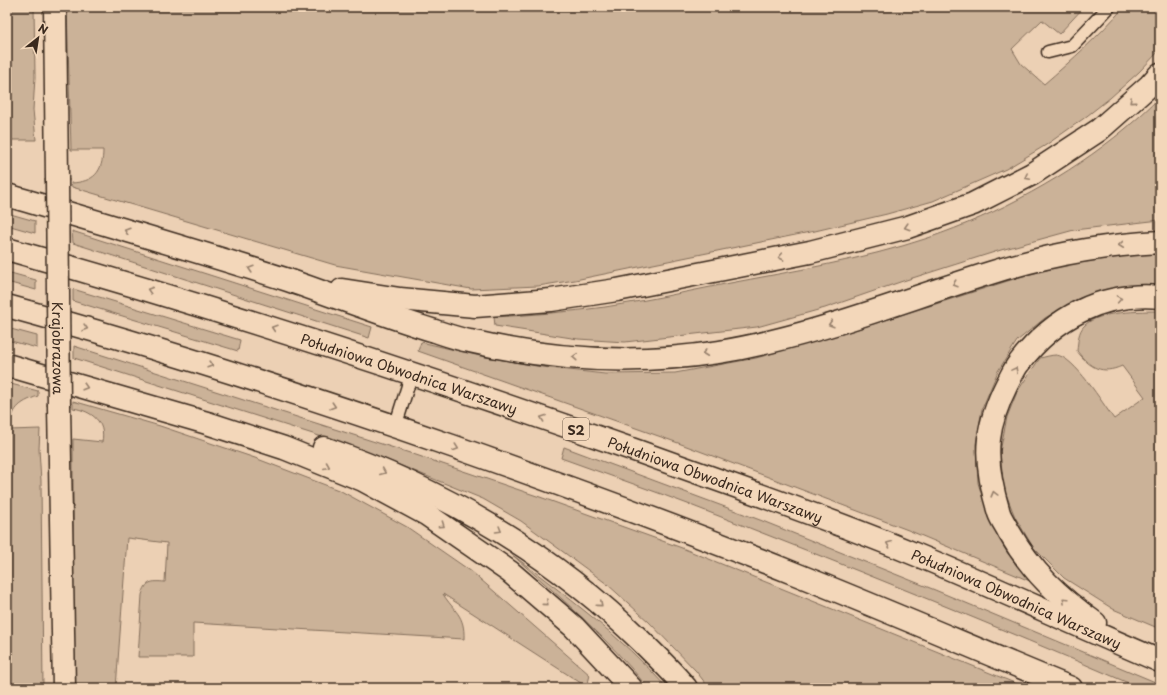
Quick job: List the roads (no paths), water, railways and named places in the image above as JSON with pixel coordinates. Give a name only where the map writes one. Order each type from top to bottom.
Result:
[{"type":"main road","name":"Krajobrazowa","points":[[55,7],[64,688]]},
{"type":"main road","points":[[288,281],[400,299],[475,306],[551,300],[610,291],[810,252],[908,227],[973,204],[1026,178],[1099,130],[1150,85],[1160,74]]},
{"type":"main road","points":[[7,195],[288,281],[392,318],[468,341],[537,354],[600,359],[663,358],[720,352],[791,337],[992,272],[1047,258],[1105,247],[1160,242]]},
{"type":"main road","name":"Południowa Obwodnica Warszawy","points":[[7,249],[248,320],[412,373],[768,498],[910,552],[1160,661]]},
{"type":"main road","points":[[1130,649],[1069,604],[1036,573],[1017,545],[1000,514],[990,477],[989,438],[999,400],[1018,364],[1051,329],[1071,315],[1105,302],[1141,295],[1160,297]]},
{"type":"main road","points":[[7,306],[128,340],[218,368],[395,426],[639,513],[801,576],[1071,688]]},
{"type":"main road","points":[[7,365],[207,423],[284,448],[363,480],[426,514],[510,572],[574,627],[631,688]]},
{"type":"main road","points":[[117,396],[251,426],[325,449],[430,491],[525,546],[576,584],[624,624],[686,688]]},
{"type":"lane","points":[[1048,52],[1072,46],[1109,7]]},
{"type":"lane","points":[[395,426],[412,373]]}]
